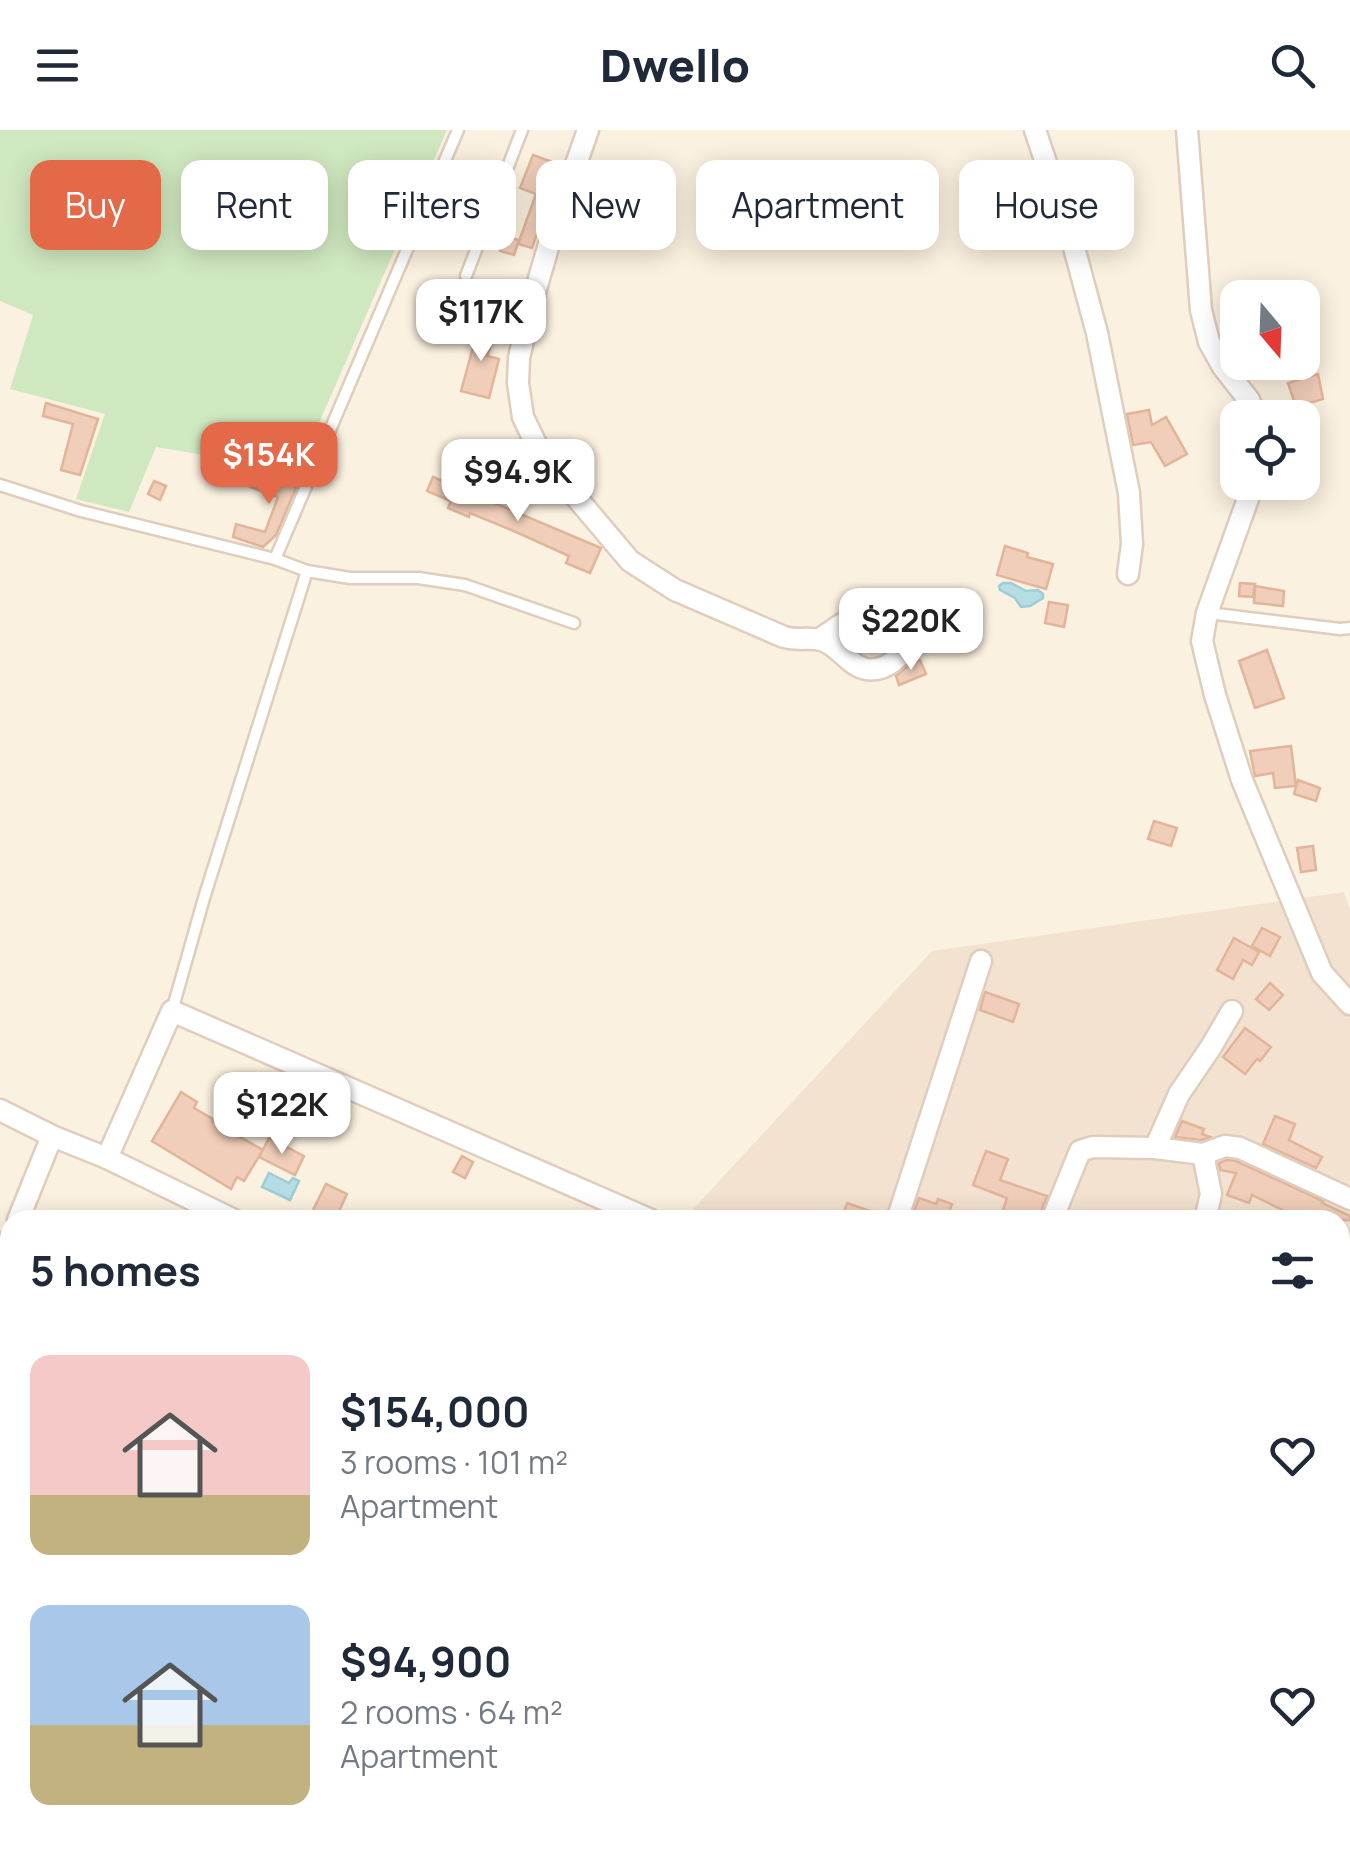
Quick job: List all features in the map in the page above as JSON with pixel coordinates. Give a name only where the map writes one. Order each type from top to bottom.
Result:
[{"type":"street","points":[[588,130],[530,306],[519,358],[523,417],[554,471],[630,561],[675,590],[784,637],[796,641],[820,639]]},
{"type":"street","points":[[1035,130],[1072,240],[1097,333],[1129,493],[1132,544],[1128,574]]},
{"type":"street","points":[[1187,130],[1201,310],[1209,342],[1248,400]]},
{"type":"street","points":[[1248,500],[1207,613],[1202,640],[1242,780],[1322,972],[1350,1004]]},
{"type":"street","points":[[901,1210],[981,961]]},
{"type":"street","points":[[107,1158],[172,1011],[627,1210]]},
{"type":"street","points":[[1155,1148],[1179,1094],[1232,1011]]},
{"type":"street","points":[[0,1110],[214,1210]]},
{"type":"street","points":[[22,1210],[52,1136]]},
{"type":"street","points":[[1056,1210],[1080,1151],[1093,1147],[1203,1154],[1225,1146],[1240,1148],[1350,1198]]},
{"type":"street","points":[[1203,1154],[1211,1194],[1207,1210]]},
{"type":"lane","points":[[276,559],[458,130]]},
{"type":"lane","points":[[466,276],[522,130]]},
{"type":"lane","points":[[0,486],[276,559],[307,571],[350,578],[418,578],[464,585],[574,622]]},
{"type":"lane","points":[[172,1011],[307,571]]},
{"type":"lane","points":[[1207,613],[1350,628]]},
{"type":"shaded area","points":[[1344,892],[1350,909],[1350,1210],[692,1210],[932,951]]},
{"type":"green space","points":[[0,130],[447,130],[434,160],[348,160],[348,250],[395,250],[298,471],[156,447],[129,512],[76,499],[105,414],[10,389],[33,315],[0,301]]},
{"type":"water","points":[[1003,583],[1026,591],[1038,590],[1043,598],[1021,607],[1015,598],[1000,590]]},
{"type":"water","points":[[269,1173],[289,1183],[293,1178],[299,1181],[290,1200],[262,1187]]},
{"type":"building","points":[[533,155],[547,160],[536,160],[536,194],[520,188]]},
{"type":"building","points":[[536,194],[536,237],[532,248],[518,244]]},
{"type":"building","points":[[480,322],[498,329],[487,356],[499,359],[489,398],[461,391]]},
{"type":"building","points":[[1319,380],[1323,399],[1294,400],[1288,383]]},
{"type":"building","points":[[46,403],[98,419],[80,475],[61,470],[73,424],[43,416]]},
{"type":"building","points":[[1149,410],[1152,425],[1166,417],[1187,454],[1165,466],[1151,442],[1133,445],[1127,414]]},
{"type":"building","points":[[257,469],[298,483],[276,535],[263,547],[233,537],[236,524],[265,532],[278,497],[250,487]]},
{"type":"building","points":[[433,477],[601,548],[590,573],[566,563],[569,556],[470,513],[469,517],[448,508],[451,501],[427,491]]},
{"type":"building","points":[[154,481],[166,486],[160,500],[148,494]]},
{"type":"building","points":[[1005,546],[1053,564],[1046,589],[997,575]]},
{"type":"building","points":[[1240,583],[1255,584],[1253,597],[1239,596]]},
{"type":"building","points":[[1255,586],[1284,591],[1283,606],[1254,603]]},
{"type":"building","points":[[1049,602],[1068,605],[1064,627],[1045,623]]},
{"type":"building","points":[[1267,650],[1284,698],[1255,708],[1239,661]]},
{"type":"building","points":[[920,660],[926,674],[899,685],[896,676]]},
{"type":"building","points":[[1291,746],[1296,786],[1275,788],[1273,773],[1255,776],[1250,751]]},
{"type":"building","points":[[1298,780],[1320,788],[1316,801],[1294,794]]},
{"type":"building","points":[[1154,821],[1177,828],[1171,846],[1148,839]]},
{"type":"building","points":[[1313,846],[1316,870],[1301,872],[1297,848]]},
{"type":"building","points":[[1262,928],[1280,937],[1270,956],[1252,946]]},
{"type":"building","points":[[1234,938],[1259,952],[1252,965],[1243,960],[1233,979],[1217,970]]},
{"type":"building","points":[[1270,983],[1283,995],[1269,1010],[1256,999]]},
{"type":"building","points":[[985,992],[1019,1004],[1013,1022],[980,1010]]},
{"type":"building","points":[[1245,1028],[1271,1047],[1245,1074],[1223,1057]]},
{"type":"building","points":[[181,1092],[197,1102],[194,1108],[212,1121],[263,1150],[244,1181],[237,1177],[231,1189],[152,1141]]},
{"type":"building","points":[[1275,1116],[1295,1124],[1289,1140],[1322,1157],[1316,1168],[1263,1144]]},
{"type":"building","points":[[1182,1121],[1204,1129],[1202,1134],[1210,1137],[1175,1137]]},
{"type":"building","points":[[269,1138],[304,1156],[295,1175],[259,1157]]},
{"type":"building","points":[[986,1151],[1008,1159],[1000,1180],[1047,1196],[1042,1210],[1003,1210],[1007,1198],[973,1185]]},
{"type":"building","points":[[462,1156],[473,1162],[465,1178],[453,1172]]},
{"type":"building","points":[[1236,1161],[1337,1210],[1283,1210],[1252,1195],[1249,1203],[1227,1195],[1236,1173],[1220,1170],[1219,1163]]},
{"type":"building","points":[[326,1184],[347,1194],[340,1210],[313,1210]]},
{"type":"building","points":[[919,1198],[952,1204],[950,1210],[915,1210]]},
{"type":"building","points":[[847,1203],[867,1210],[845,1210]]}]
